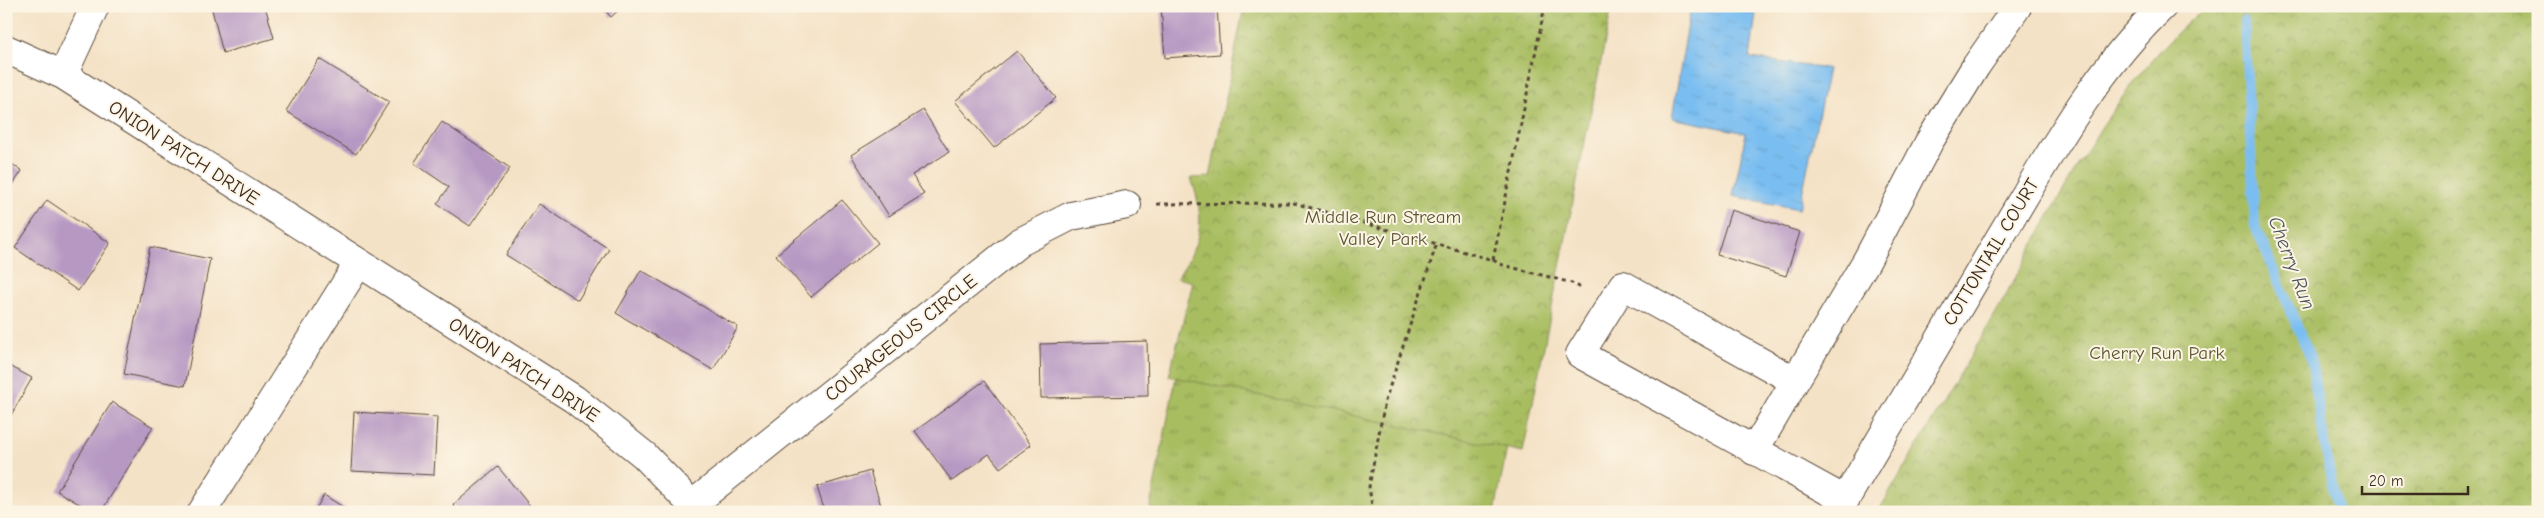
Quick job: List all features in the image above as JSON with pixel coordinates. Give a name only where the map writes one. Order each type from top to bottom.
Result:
[{"type":"street","points":[[63,75],[94,6]]},
{"type":"street","name":"COTTONTAIL COURT","points":[[1841,506],[2061,136],[2106,68],[2141,27],[2163,6]]},
{"type":"street","points":[[1754,451],[1867,260],[1929,142],[1976,66],[2017,7]]},
{"type":"street","name":"ONION PATCH DRIVE","points":[[6,48],[63,75],[358,264],[574,399],[644,455],[696,508]]},
{"type":"street","name":"COURAGEOUS CIRCLE","points":[[696,508],[1020,242],[1071,216],[1127,205]]},
{"type":"street","points":[[202,512],[358,264]]},
{"type":"street","points":[[1795,381],[1623,286],[1580,354],[1754,451],[1841,506]]},
{"type":"path","points":[[1493,260],[1545,6]]},
{"type":"path","points":[[1127,205],[1294,202],[1437,243],[1493,260],[1503,265],[1572,283],[1610,305]]},
{"type":"path","points":[[1373,512],[1369,486],[1385,401],[1437,243]]},
{"type":"green space","name":"Middle Run Stream Valley Park","points":[[1244,6],[1612,6],[1523,452],[1169,376],[1193,282],[1177,278],[1192,253],[1199,230],[1199,207],[1191,178],[1210,177]]},
{"type":"green space","name":"Middle Run Stream Valley Park","points":[[1250,6],[1589,6],[1495,512],[1149,512]]},
{"type":"green space","name":"Cherry Run Park","points":[[2207,6],[2538,6],[2538,512],[1878,512],[2005,297],[2092,141],[2144,69],[2174,36]]},
{"type":"water","points":[[1691,6],[1757,6],[1750,58],[1828,69],[1799,209],[1733,196],[1746,133],[1672,118]]},
{"type":"building","points":[[211,6],[265,6],[274,38],[223,53]]},
{"type":"building","points":[[601,6],[623,6],[611,17]]},
{"type":"building","points":[[1161,6],[1217,6],[1220,54],[1165,58]]},
{"type":"building","points":[[1017,51],[1056,98],[994,148],[955,101]]},
{"type":"building","points":[[319,59],[389,102],[356,154],[286,111]]},
{"type":"building","points":[[923,110],[949,152],[912,175],[924,194],[889,216],[851,155]]},
{"type":"building","points":[[442,122],[510,168],[470,226],[437,204],[449,187],[414,163]]},
{"type":"building","points":[[6,160],[22,171],[6,195]]},
{"type":"building","points":[[47,200],[110,243],[78,291],[15,248]]},
{"type":"building","points":[[842,200],[878,243],[811,297],[776,255]]},
{"type":"building","points":[[539,204],[609,249],[578,300],[506,255]]},
{"type":"building","points":[[1731,210],[1800,232],[1786,276],[1717,255]]},
{"type":"building","points":[[150,247],[210,259],[185,386],[124,374]]},
{"type":"building","points":[[641,270],[738,327],[713,370],[616,313]]},
{"type":"building","points":[[1147,341],[1148,396],[1041,398],[1040,344]]},
{"type":"building","points":[[6,364],[32,378],[6,424]]},
{"type":"building","points":[[984,381],[1031,445],[1000,468],[989,454],[952,481],[915,431]]},
{"type":"building","points":[[112,402],[153,427],[101,512],[93,512],[57,491]]},
{"type":"building","points":[[354,412],[437,417],[434,475],[351,471]]},
{"type":"building","points":[[498,467],[535,512],[459,512],[453,505]]},
{"type":"building","points":[[870,471],[883,512],[825,512],[817,487]]},
{"type":"building","points":[[324,495],[351,512],[314,512]]},
{"type":"waterway","name":"Cherry Run","points":[[2244,21],[2255,226],[2311,359],[2327,459],[2338,512]]}]
